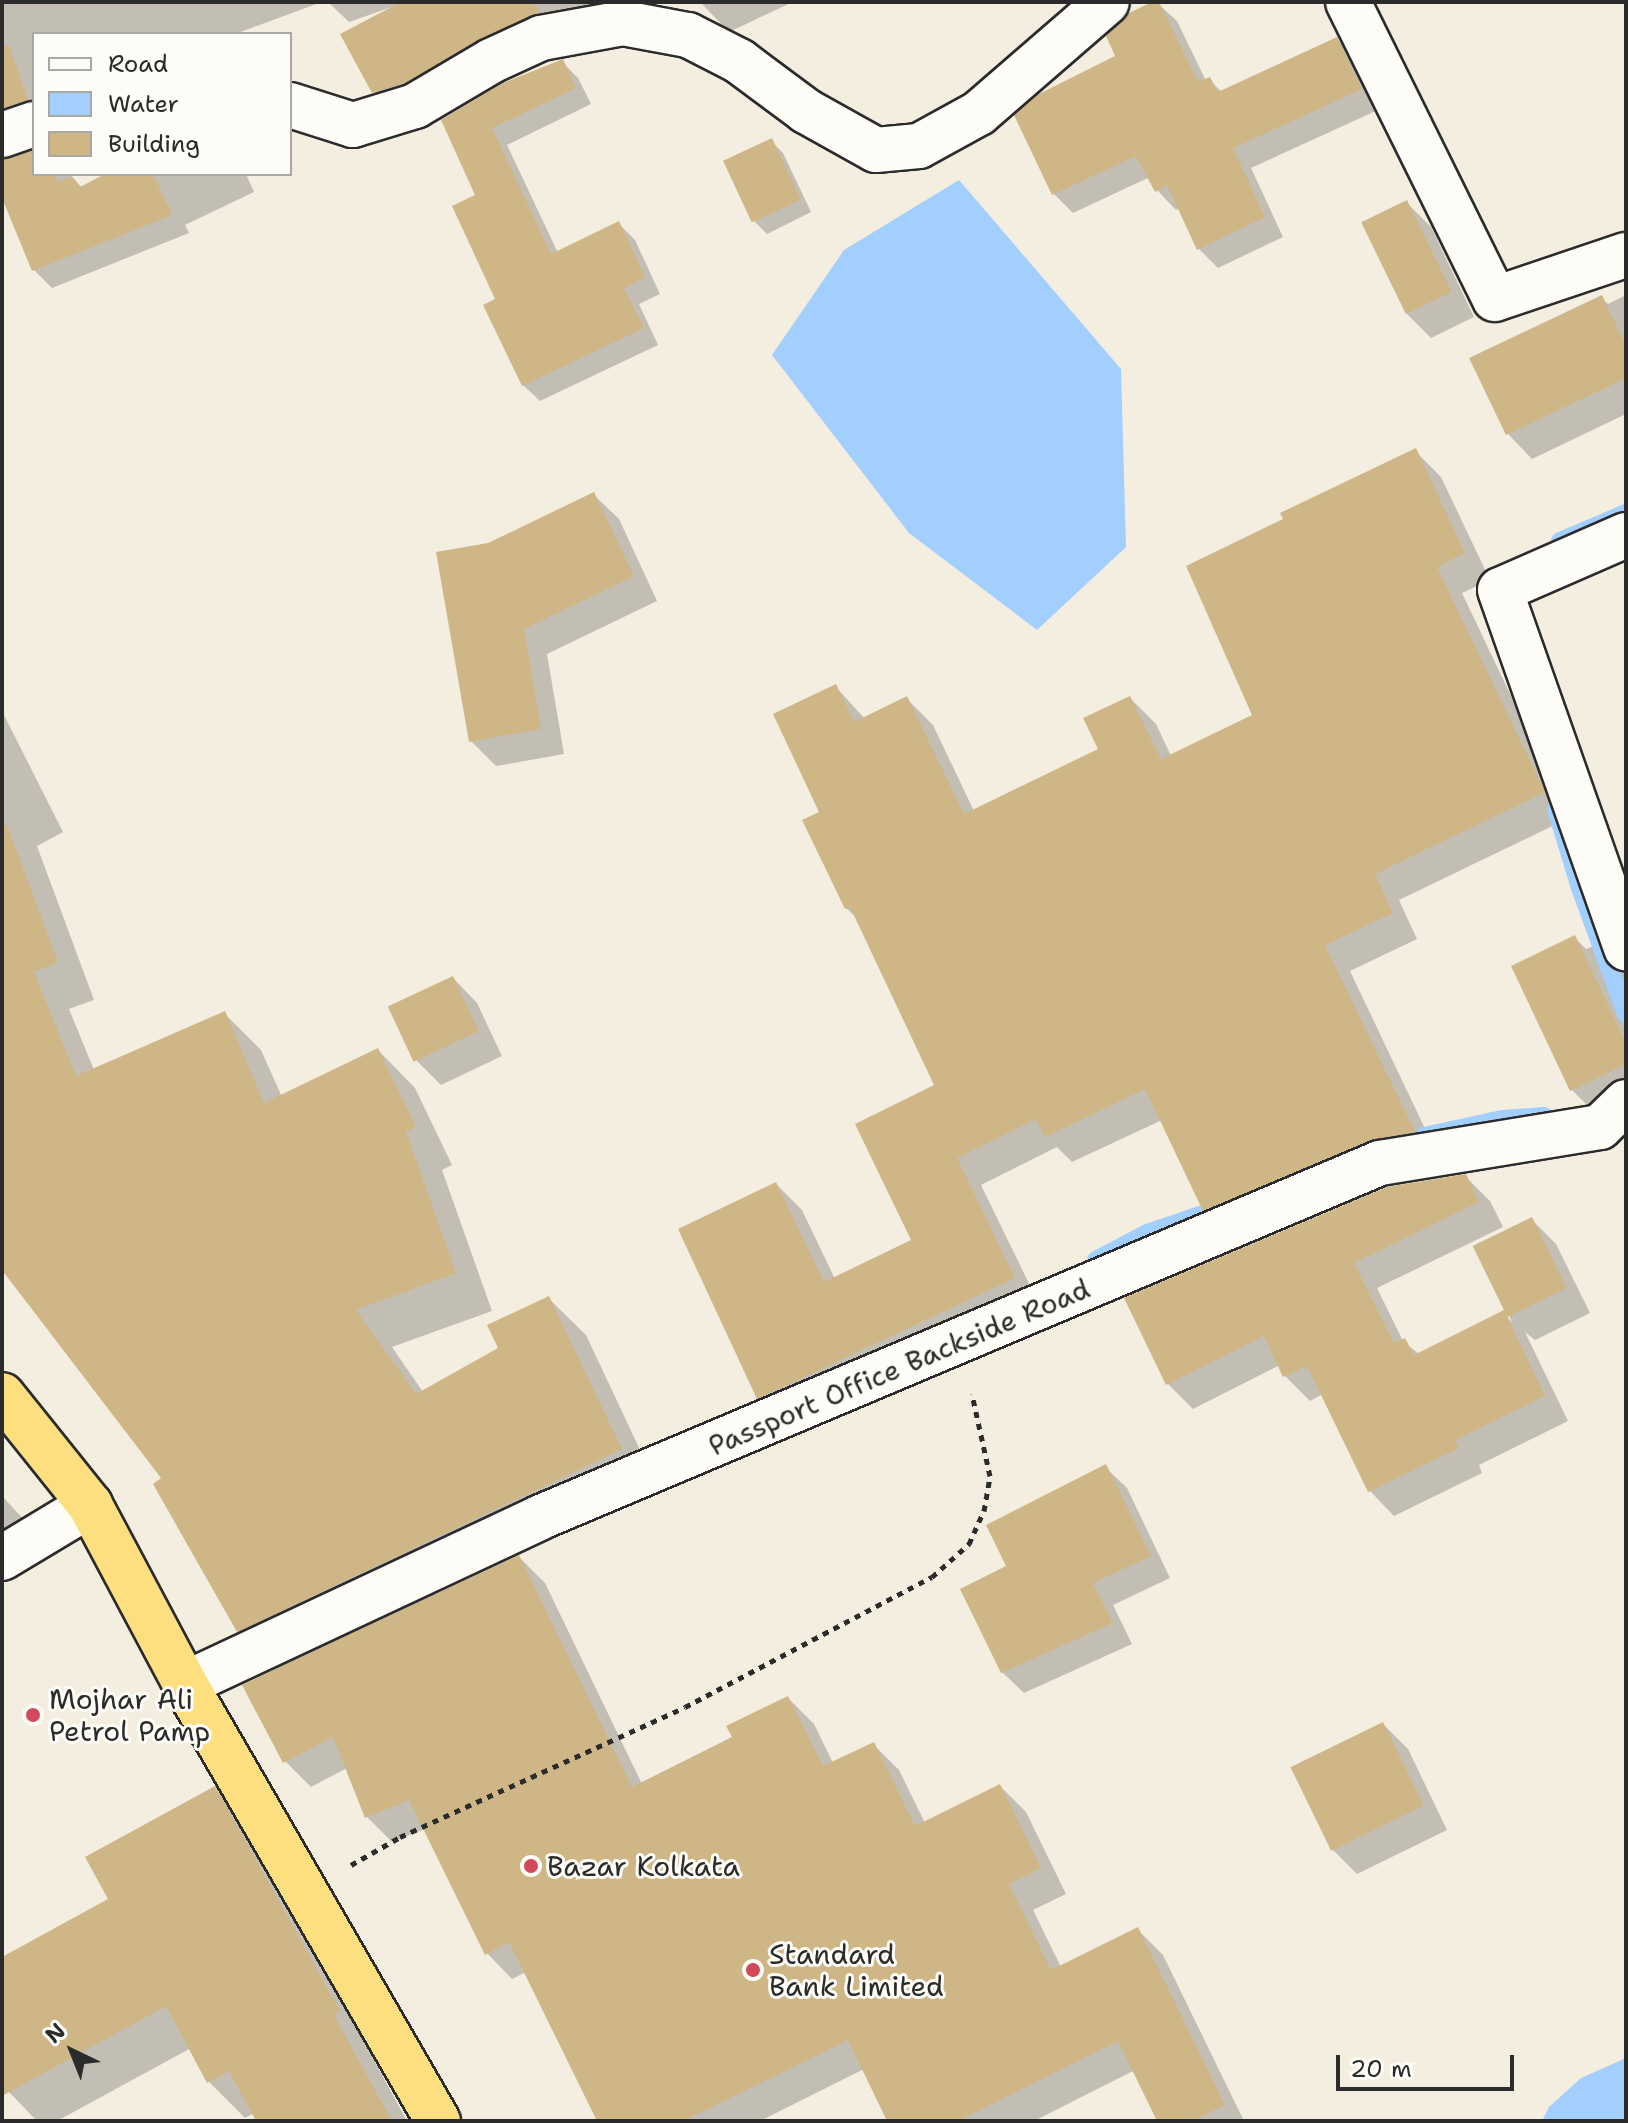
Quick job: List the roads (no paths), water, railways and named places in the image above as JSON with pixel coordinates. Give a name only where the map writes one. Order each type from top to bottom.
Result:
[{"type":"highway","points":[[2,1395],[90,1505],[185,1684],[438,2121]]},
{"type":"street","points":[[292,106],[353,125],[415,106],[491,61],[541,38],[623,23],[688,35],[739,61],[806,111],[876,150],[919,146],[979,113],[1107,2]]},
{"type":"street","points":[[1348,2],[1495,299],[1626,255]]},
{"type":"street","points":[[2,135],[32,125]]},
{"type":"street","points":[[1626,535],[1500,590],[1626,948]]},
{"type":"street","name":"Passport Office Backside Road","points":[[185,1684],[541,1517],[1380,1163],[1600,1127],[1626,1102]]},
{"type":"street","points":[[2,1558],[90,1505]]},
{"type":"water","points":[[959,180],[1121,369],[1126,547],[1037,630],[909,533],[772,355],[844,250]]},
{"type":"water","points":[[1626,2058],[1626,2121],[1542,2121],[1549,2107],[1581,2078]]},
{"type":"waterway","points":[[1560,541],[1626,513]]},
{"type":"waterway","points":[[1556,809],[1580,888],[1626,1014]]},
{"type":"waterway","points":[[1424,1136],[1502,1119],[1544,1116]]},
{"type":"waterway","points":[[1096,1260],[1147,1233],[1212,1211]]},
{"type":"place","name":"Mojhar Ali Petrol Pamp","points":[[33,1715]]},
{"type":"place","name":"Bazar Kolkata","points":[[531,1866]]},
{"type":"place","name":"Standard Bank Limited","points":[[753,1970]]}]
